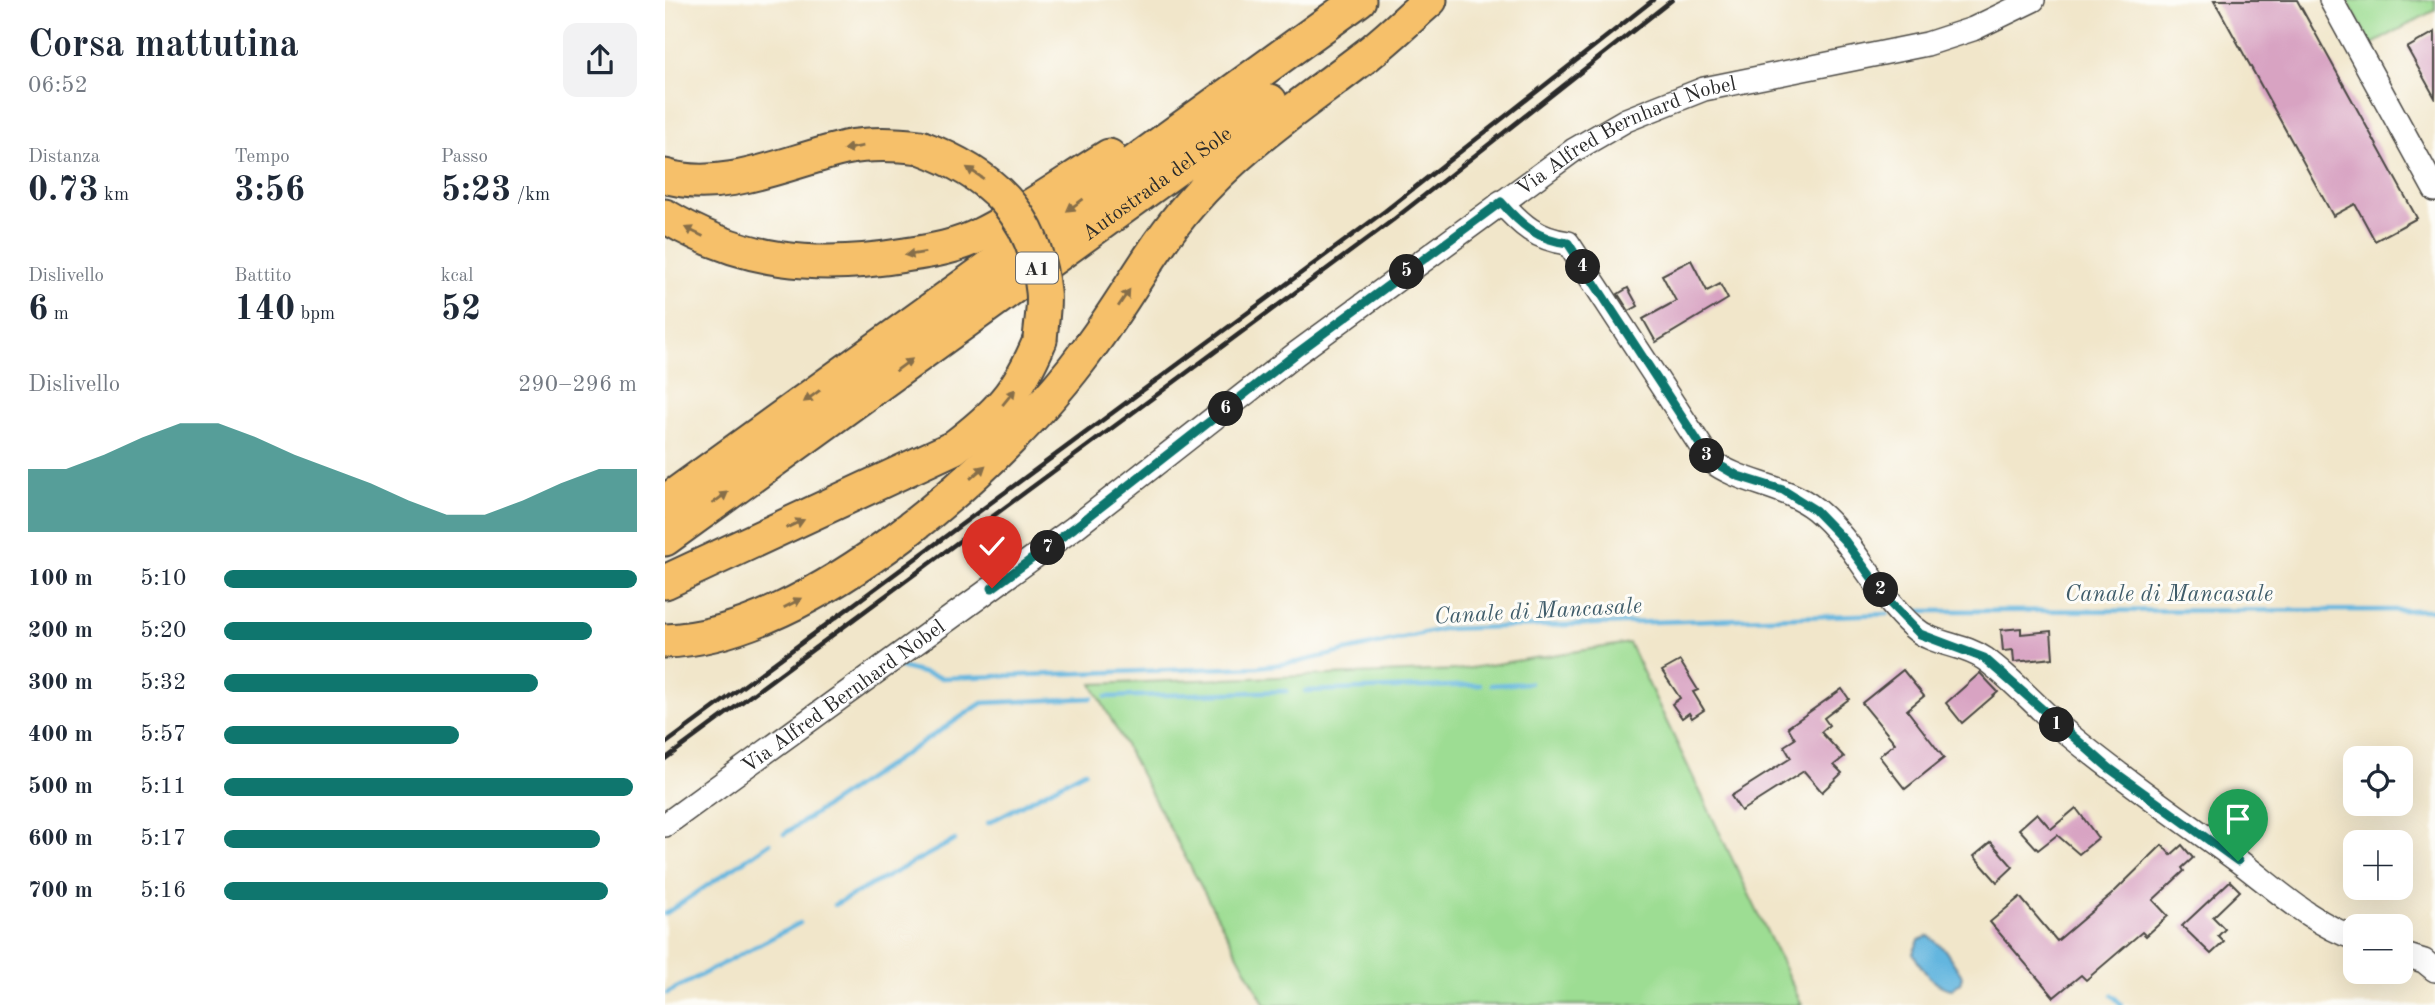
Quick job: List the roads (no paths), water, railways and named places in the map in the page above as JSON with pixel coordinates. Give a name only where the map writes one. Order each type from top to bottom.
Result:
[{"type":"highway","name":"Autostrada del Sole","points":[[665,502],[1359,0]]},
{"type":"highway","name":"Autostrada del Sole","points":[[665,539],[1411,0]]},
{"type":"highway","points":[[665,641],[697,638],[730,630],[808,595],[849,570],[937,508],[1023,429],[1089,349],[1188,205],[1255,139],[1369,54],[1430,0]]},
{"type":"highway","points":[[665,216],[723,246],[761,257],[831,264],[907,255],[958,244],[981,235],[1329,22]]},
{"type":"highway","points":[[665,176],[701,180],[732,178],[846,148],[875,144],[921,147],[971,169],[994,186],[1013,207],[1036,252],[1044,293],[1040,340],[1017,388],[992,418],[953,449],[665,582]]},
{"type":"street","name":"Via Alfred Bernhard Nobel","points":[[665,825],[1074,528],[1297,353],[1501,202],[1600,134],[1680,97],[1729,83],[1927,44],[1973,29],[2033,0]]},
{"type":"street","points":[[2331,0],[2435,190]]},
{"type":"street","points":[[1501,202],[1531,232],[1549,240],[1568,243],[1710,460],[1738,476],[1783,490],[1815,510],[1845,541],[1891,604],[1920,634],[1984,658],[2064,732],[2157,804],[2343,934]]},
{"type":"street","points":[[2413,958],[2424,961],[2435,970]]},
{"type":"water","points":[[1929,936],[1945,950],[1962,976],[1960,983],[1952,989],[1933,981],[1913,953],[1919,940]]},
{"type":"waterway","name":"Canale di Mancasale","points":[[1907,611],[2435,610]]},
{"type":"waterway","name":"Canale di Mancasale","points":[[900,667],[942,678],[1258,667],[1298,662],[1442,629],[1888,614]]},
{"type":"waterway","points":[[1491,685],[1530,683]]},
{"type":"waterway","points":[[1305,691],[1480,685]]},
{"type":"waterway","points":[[1106,697],[1287,691]]},
{"type":"waterway","points":[[784,834],[982,703],[1092,698]]},
{"type":"waterway","points":[[988,823],[1085,771]]},
{"type":"waterway","points":[[834,905],[955,840]]},
{"type":"waterway","points":[[665,914],[770,843]]},
{"type":"waterway","points":[[667,993],[800,923]]},
{"type":"waterway","points":[[2112,995],[2122,1005]]},
{"type":"railway","points":[[665,744],[1385,211],[1653,0]]},
{"type":"railway","points":[[665,759],[1393,220],[1672,0]]}]
